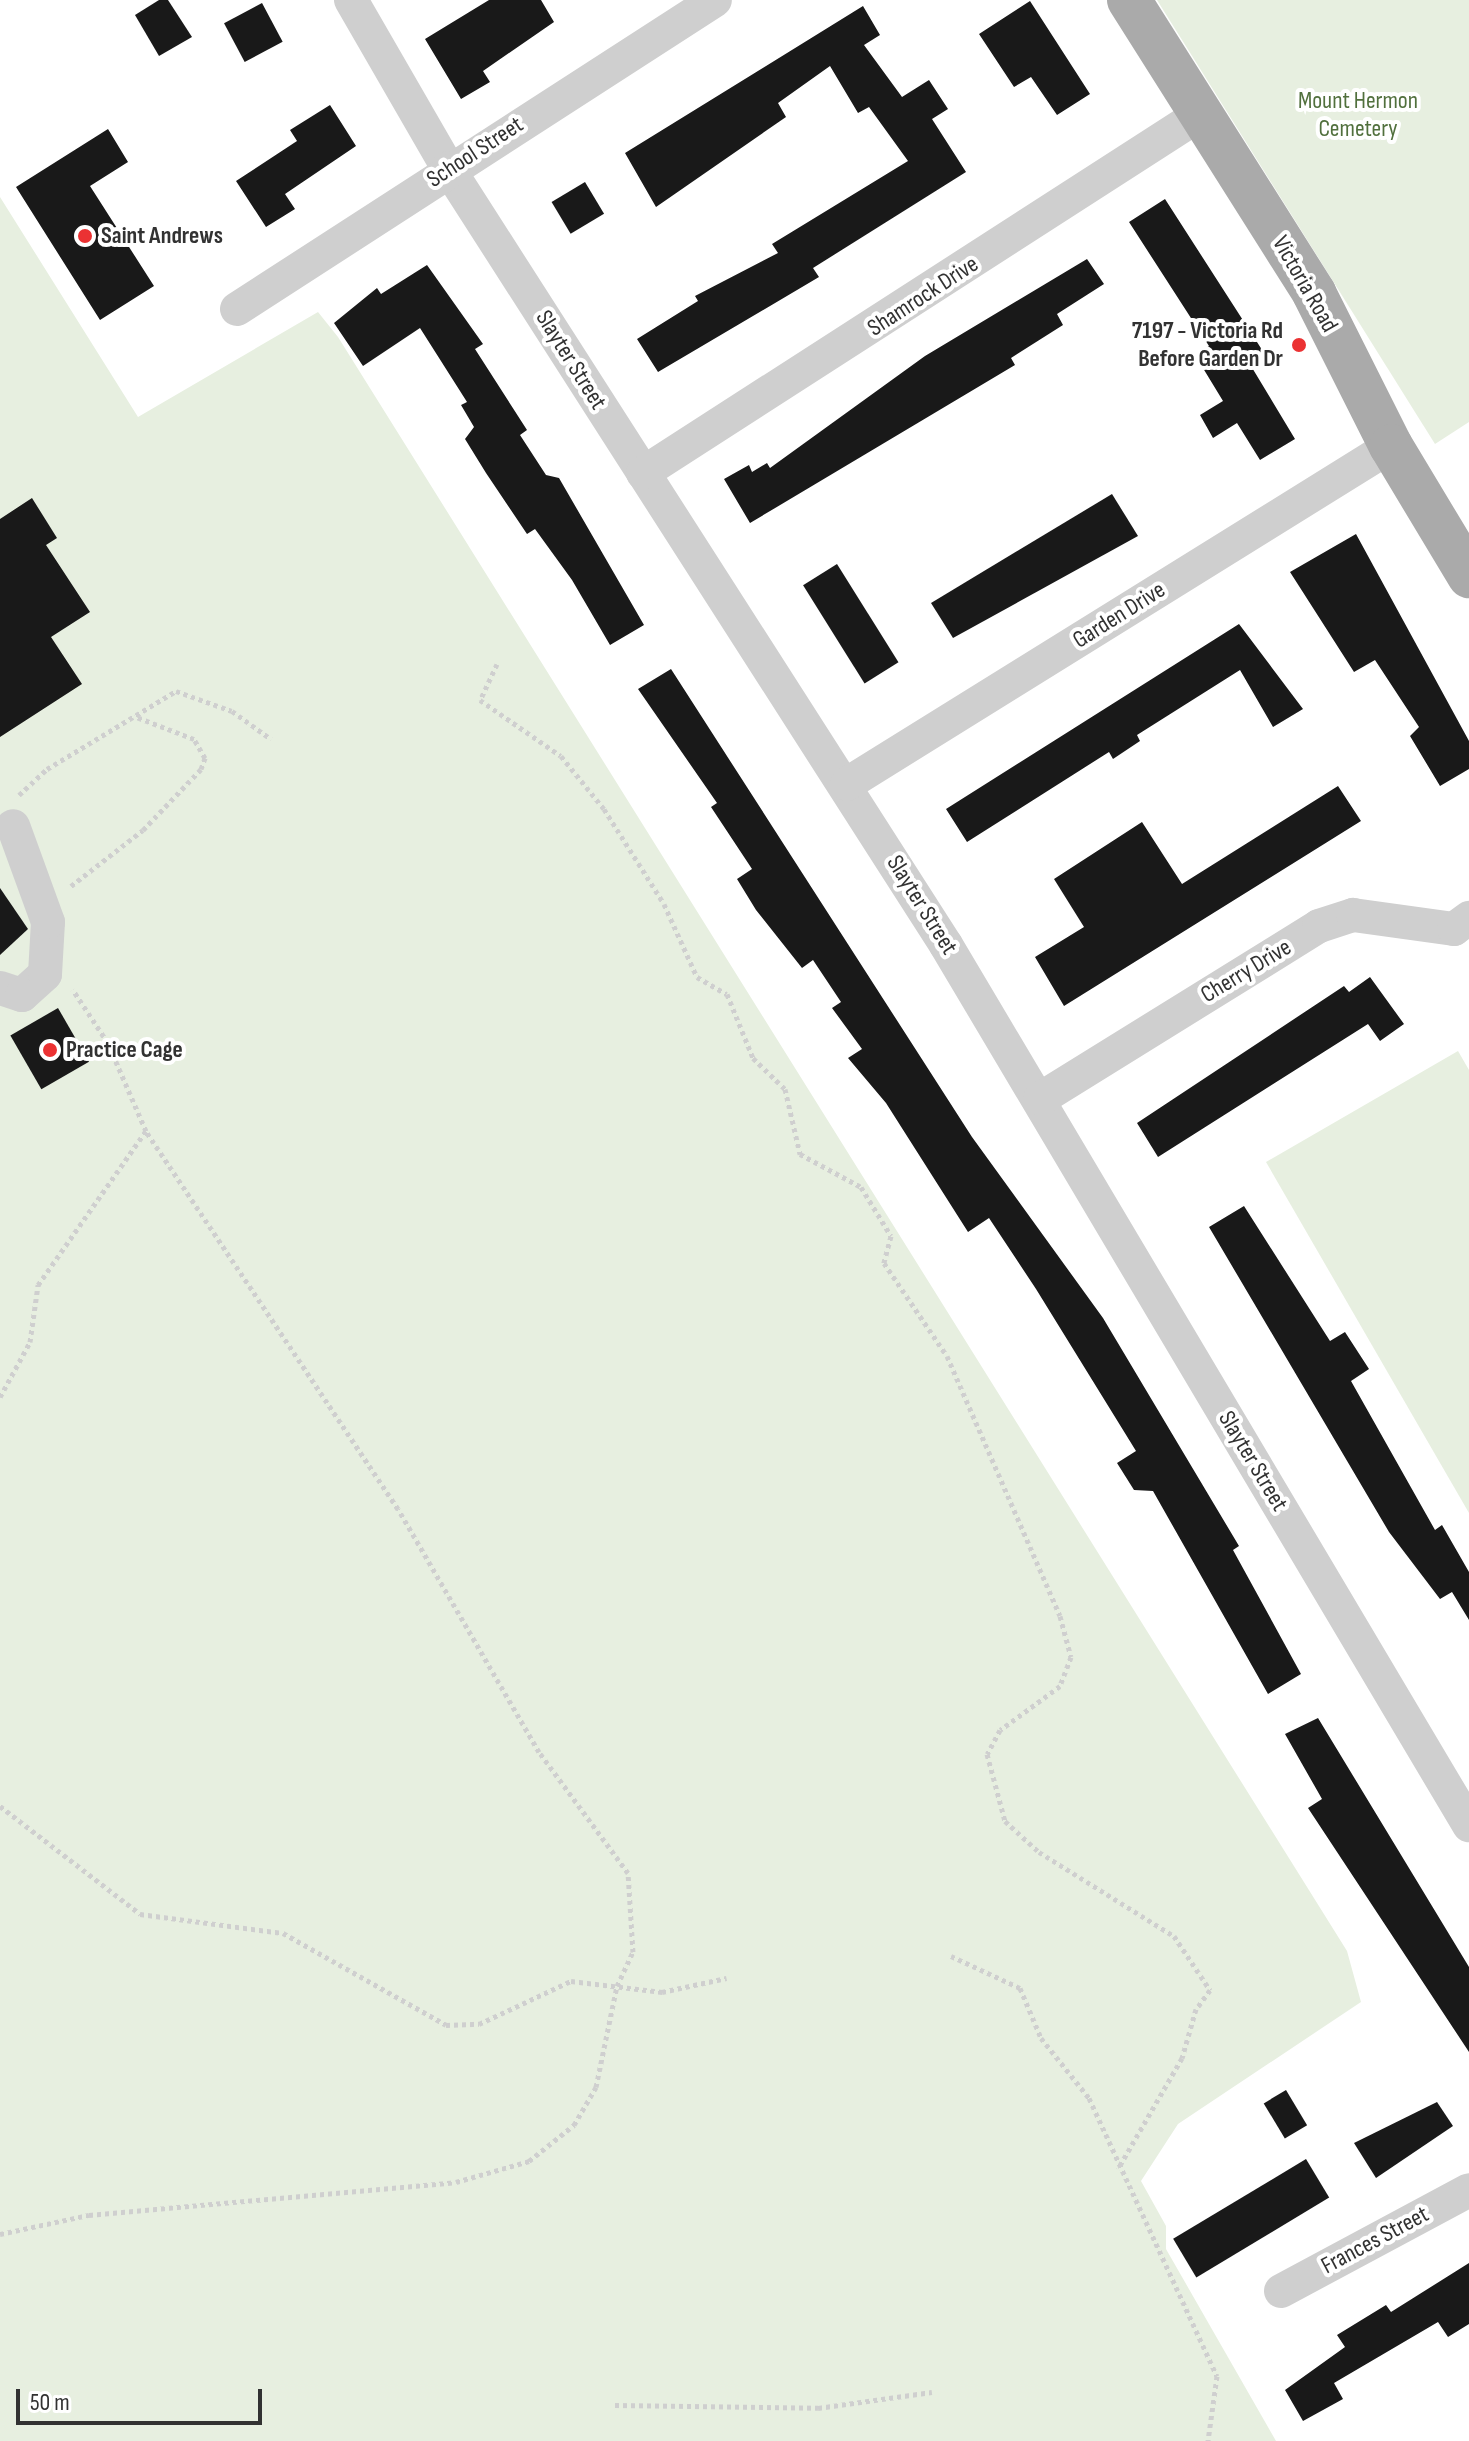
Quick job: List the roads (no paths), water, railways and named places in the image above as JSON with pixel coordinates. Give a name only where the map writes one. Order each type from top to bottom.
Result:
[{"type":"main road","name":"Victoria Road","points":[[1129,0],[1314,293],[1391,446],[1469,576]]},
{"type":"street","name":"Slayter Street","points":[[351,0],[448,168],[847,784],[1040,1099],[1469,1825]]},
{"type":"street","name":"School Street","points":[[237,309],[448,168],[715,0]]},
{"type":"street","name":"Shamrock Drive","points":[[643,473],[1199,115]]},
{"type":"street","name":"Garden Drive","points":[[847,784],[1391,446]]},
{"type":"street","points":[[0,988],[22,995],[45,974],[43,908],[13,813]]},
{"type":"street","name":"Cherry Drive","points":[[1040,1099],[1319,926],[1353,915],[1454,929],[1469,918]]},
{"type":"street","name":"Frances Street","points":[[1281,2291],[1469,2190]]},
{"type":"place","name":"Saint Andrews","points":[[85,236]]},
{"type":"place","name":"7197 - Victoria Rd Before Garden Dr","points":[[1299,345]]},
{"type":"place","name":"Practice Cage","points":[[50,1050]]},
{"type":"park label","name":"Mount Hermon Cemetery","points":[[1358,115]]}]
